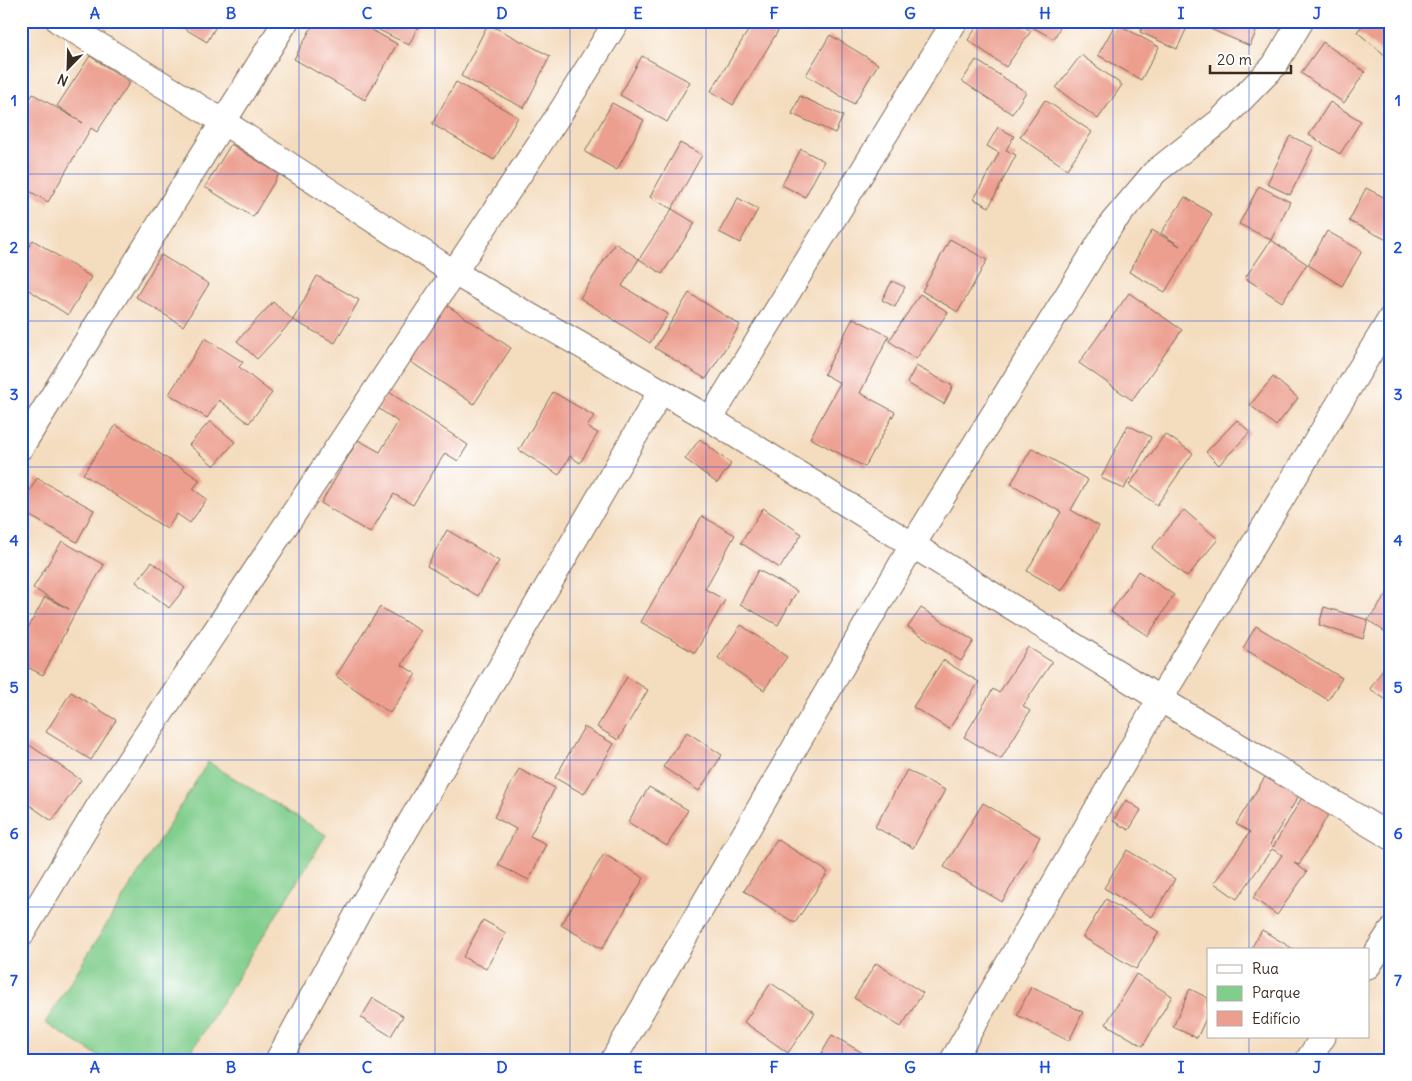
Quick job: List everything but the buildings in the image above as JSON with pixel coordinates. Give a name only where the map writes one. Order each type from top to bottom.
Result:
[{"type":"street","points":[[59,21],[225,123],[452,272],[662,391],[1160,699],[1391,837]]},
{"type":"street","points":[[21,447],[225,123],[286,21]]},
{"type":"street","points":[[21,936],[99,806],[452,272],[562,110],[618,21]]},
{"type":"street","points":[[710,420],[954,21]]},
{"type":"street","points":[[613,1060],[912,546],[1112,222],[1155,172],[1220,121],[1274,66],[1301,21]]},
{"type":"street","points":[[953,1060],[1160,699],[1391,318]]},
{"type":"street","points":[[278,1060],[365,901],[662,391]]},
{"type":"street","points":[[1370,963],[1391,931]]},
{"type":"street","points":[[1308,1060],[1322,1038]]},
{"type":"green space","points":[[208,762],[326,835],[186,1060],[105,1060],[45,1023]]}]
